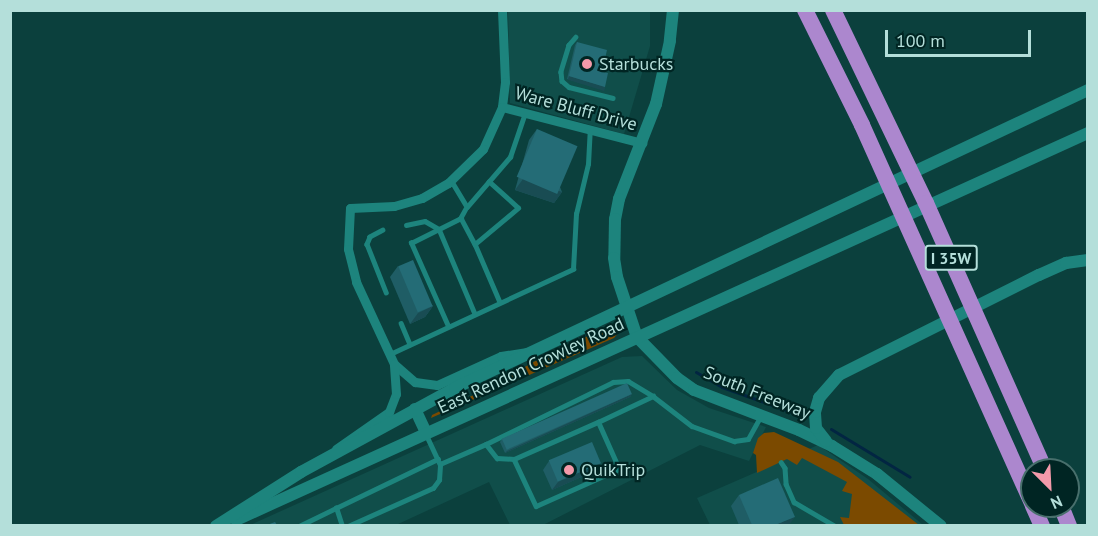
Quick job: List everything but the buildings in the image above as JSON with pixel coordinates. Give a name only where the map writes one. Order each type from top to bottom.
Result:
[{"type":"highway","name":"I 35W","points":[[806,10],[867,135],[1020,476]]},
{"type":"highway","name":"I 35W","points":[[833,10],[926,203],[1040,458]]},
{"type":"main road","name":"South Freeway","points":[[673,10],[664,72],[642,143],[623,189],[615,219],[614,258],[626,306],[637,337],[677,378],[694,390],[832,446],[877,474],[941,525]]},
{"type":"main road","name":"East Rendon Crowley Road","points":[[216,525],[328,457],[415,409],[626,306],[817,220],[1088,90]]},
{"type":"main road","name":"East Rendon Crowley Road","points":[[223,525],[1088,133]]},
{"type":"main road","points":[[832,446],[816,428],[815,412],[819,398],[839,375],[1039,275],[1066,263],[1088,260]]},
{"type":"main road","points":[[415,409],[426,433]]},
{"type":"street","points":[[328,457],[353,435],[389,412],[396,394],[394,364],[360,292],[350,264],[348,249],[350,208],[394,206],[422,198],[452,180],[483,149],[502,107],[505,82],[502,10]]},
{"type":"street","name":"Ware Bluff Drive","points":[[502,107],[642,143]]},
{"type":"street","points":[[394,364],[415,382],[437,385],[501,356],[532,351]]},
{"type":"lane","points":[[576,37],[569,45],[561,72],[562,81],[569,87],[613,98]]},
{"type":"lane","points":[[448,326],[411,243],[461,218],[467,207],[510,157],[525,113]]},
{"type":"lane","points":[[389,354],[573,269],[576,214],[588,164],[590,130]]},
{"type":"lane","points":[[452,180],[467,207]]},
{"type":"lane","points":[[475,244],[518,208],[489,182]]},
{"type":"lane","points":[[461,218],[500,302]]},
{"type":"lane","points":[[406,225],[425,221],[439,229],[475,314]]},
{"type":"lane","points":[[382,230],[370,237],[367,244],[386,292]]},
{"type":"lane","points":[[400,323],[410,344]]},
{"type":"lane","points":[[299,525],[439,462],[486,444],[613,382],[628,381],[653,396],[692,426],[734,441],[748,439],[761,416]]},
{"type":"lane","points":[[486,444],[496,458],[514,459],[653,396]]},
{"type":"lane","points":[[514,459],[536,506],[619,470],[598,422]]},
{"type":"lane","points":[[348,525],[433,488],[441,473],[439,462],[426,433]]},
{"type":"lane","points":[[781,462],[785,468],[786,484],[794,502],[835,525]]},
{"type":"lane","points":[[336,508],[342,525]]},
{"type":"shaded area","points":[[508,11],[650,11],[650,46],[624,134],[510,103]]},
{"type":"shaded area","points":[[621,321],[622,329],[614,338],[431,418],[432,415],[488,388],[546,355]]},
{"type":"shaded area","points":[[642,356],[677,390],[709,408],[766,427],[749,461],[700,445],[543,525],[510,525],[489,482],[396,525],[248,526],[622,357]]},
{"type":"shaded area","points":[[774,432],[838,462],[919,525],[844,525],[840,517],[849,518],[852,494],[842,491],[847,482],[802,458],[797,465],[787,459],[757,473],[756,455],[753,453],[758,438],[764,433]]},
{"type":"shaded area","points":[[818,445],[868,479],[923,525],[710,525],[697,498]]},
{"type":"waterway","points":[[696,372],[722,387],[803,416]]},
{"type":"waterway","points":[[831,429],[910,477]]},
{"type":"place","name":"Starbucks","points":[[587,64]]},
{"type":"place","name":"QuikTrip","points":[[569,470]]}]
